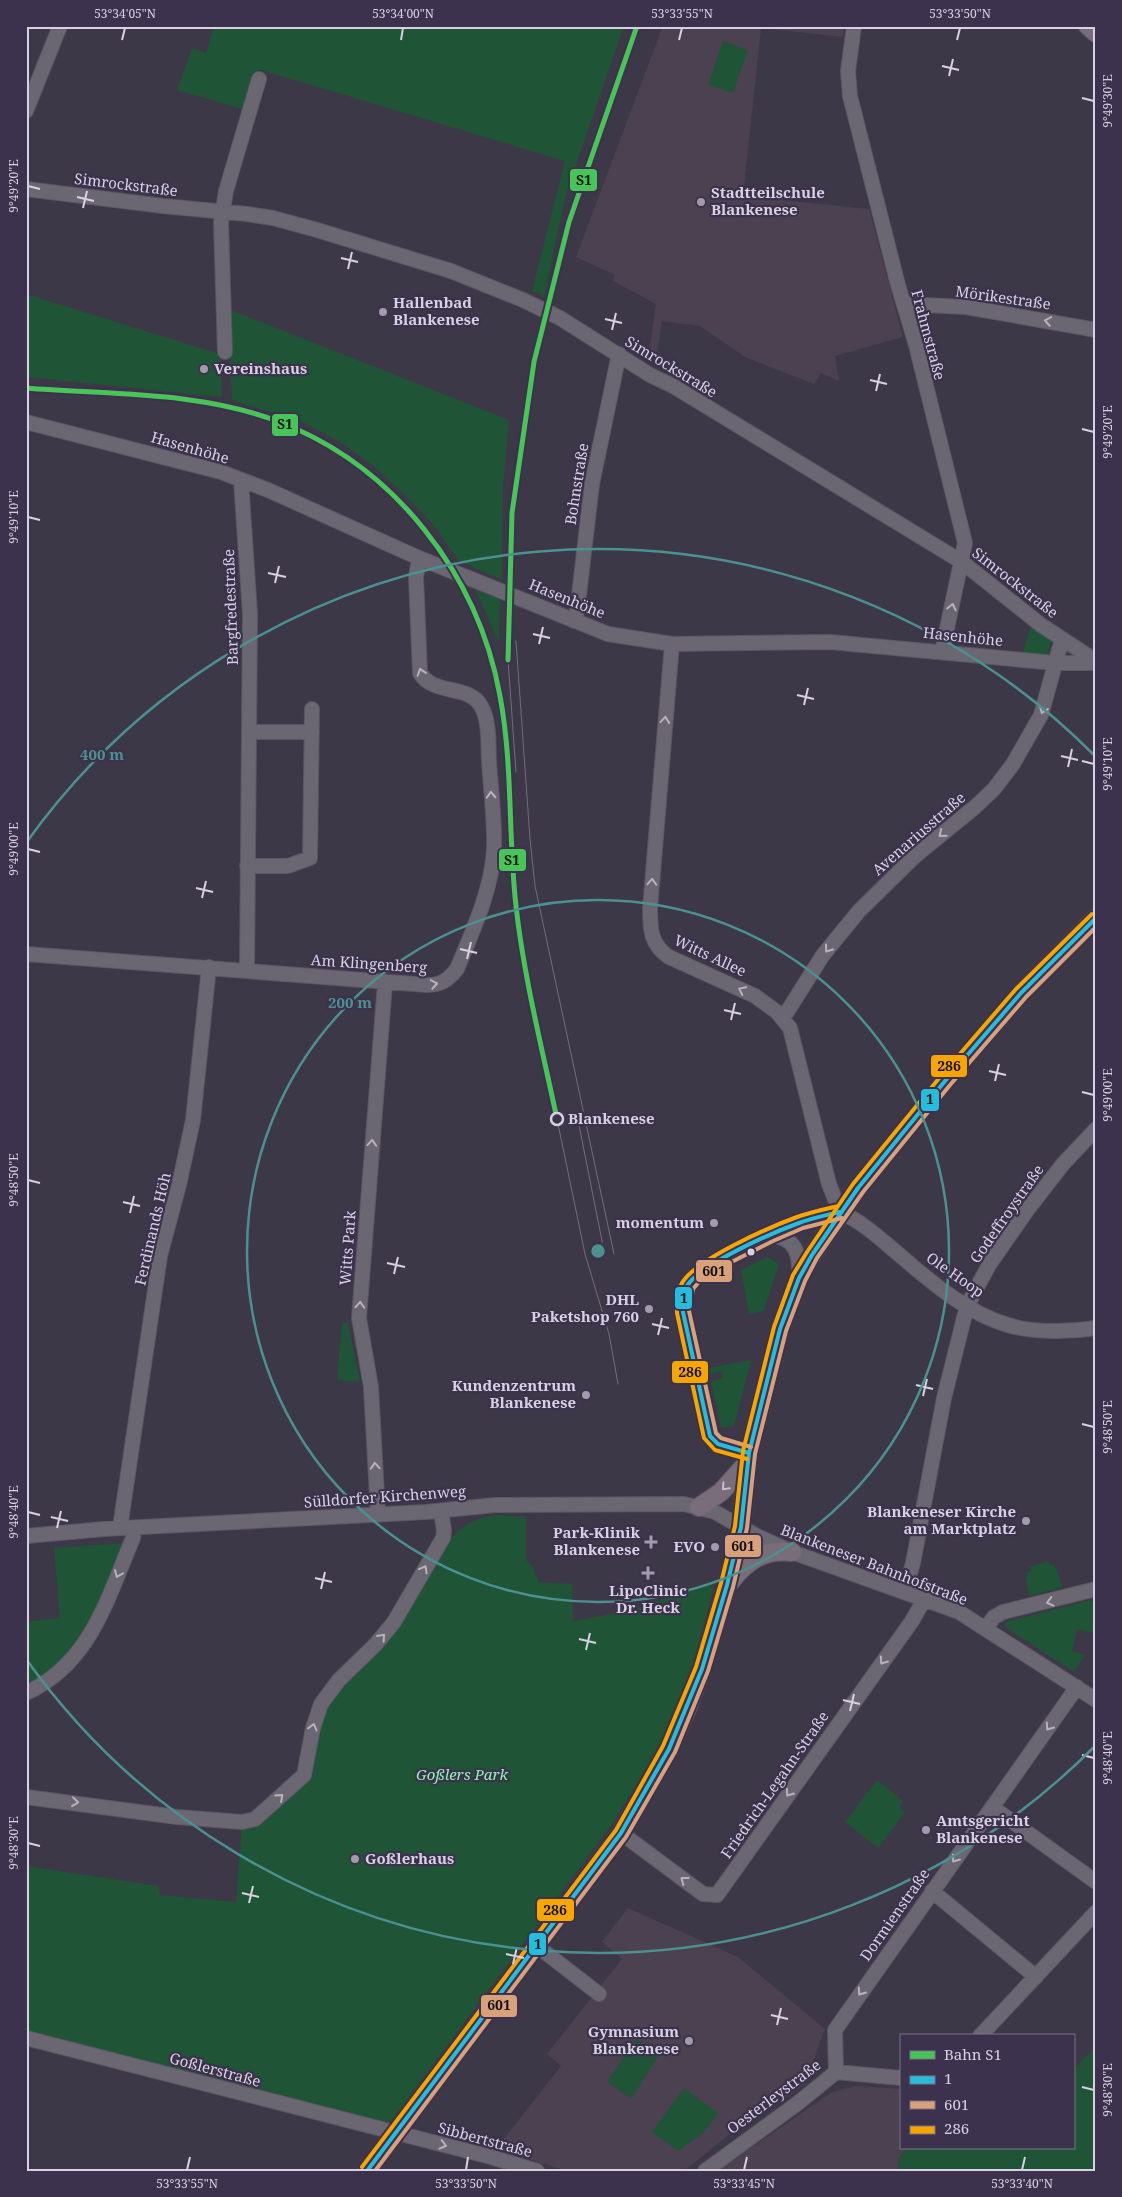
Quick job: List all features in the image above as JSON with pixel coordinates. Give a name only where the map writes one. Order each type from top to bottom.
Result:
[{"type":"main road","points":[[1088,26],[1096,33]]},
{"type":"main road","points":[[367,2171],[621,1833],[651,1783],[688,1709],[727,1585],[741,1527],[748,1457],[780,1328],[799,1278],[840,1212],[945,1081],[1021,993],[1096,918]]},
{"type":"main road","points":[[699,1507],[721,1492],[748,1457]]},
{"type":"main road","points":[[727,1585],[746,1563],[754,1558],[773,1551],[792,1552]]},
{"type":"street","points":[[26,111],[60,26]]},
{"type":"street","name":"Frahmstraße","points":[[854,26],[848,71],[850,96],[916,345],[965,543],[942,652]]},
{"type":"street","points":[[225,352],[222,211],[259,79]]},
{"type":"street","name":"Simrockstraße","points":[[26,188],[282,220],[459,274],[523,300],[560,318],[646,373],[673,386],[962,562],[1000,594],[1096,662]]},
{"type":"street","name":"Mörikestraße","points":[[904,304],[966,307],[1096,330]]},
{"type":"street","name":"Bohnstraße","points":[[574,621],[577,612],[592,484],[619,354]]},
{"type":"street","name":"Hasenhöhe","points":[[26,422],[221,472],[268,490],[419,558],[494,586],[608,634],[672,644],[830,642],[1055,663],[1096,662]]},
{"type":"street","name":"Bargfredestraße","points":[[241,480],[250,607],[247,970]]},
{"type":"street","name":"Am Klingenberg","points":[[26,954],[433,985],[450,977],[457,969],[483,906],[494,848],[488,738],[482,707],[469,695],[430,684],[420,673],[416,576],[419,558]]},
{"type":"street","name":"Simrockstraße","points":[[1055,663],[1062,639]]},
{"type":"street","name":"Witts Allee","points":[[672,644],[650,909],[652,938],[659,949],[669,957],[755,996],[782,1017],[794,1039],[829,1184],[840,1212]]},
{"type":"street","name":"Avenariusstraße","points":[[782,1017],[823,955],[859,911],[915,856],[975,807],[1013,764],[1041,715],[1055,663]]},
{"type":"street","points":[[247,866],[288,866],[310,858],[312,709]]},
{"type":"street","points":[[249,732],[312,732]]},
{"type":"street","name":"Ferdinands Höh","points":[[127,1528],[160,1256],[179,1185],[193,1120],[209,967]]},
{"type":"street","name":"Witts Park","points":[[378,1514],[371,1387],[358,1318],[385,982]]},
{"type":"street","name":"Godeffroystraße","points":[[905,1591],[914,1563],[944,1398],[967,1306],[989,1265],[1028,1209],[1063,1164],[1096,1129]]},
{"type":"street","points":[[748,1457],[718,1444],[710,1436],[684,1320],[682,1306],[684,1292],[695,1275],[770,1235],[801,1222],[840,1212]]},
{"type":"street","name":"Ole Hoop","points":[[840,1212],[866,1226],[902,1257],[967,1306],[1008,1325],[1067,1332],[1096,1328]]},
{"type":"street","points":[[770,1235],[785,1239],[796,1248],[799,1261],[799,1278]]},
{"type":"street","name":"Sülldorfer Kirchenweg","points":[[26,1536],[127,1528],[441,1511],[495,1505],[647,1503],[671,1503],[699,1507],[714,1512],[741,1527]]},
{"type":"street","points":[[26,1797],[177,1817],[242,1822],[255,1819],[304,1775],[313,1728],[321,1704],[339,1680],[376,1644],[394,1622],[441,1542],[444,1530],[441,1511]]},
{"type":"street","name":"Blankeneser Bahnhofstraße","points":[[741,1527],[792,1552],[960,1612],[1096,1700]]},
{"type":"street","points":[[26,1693],[59,1674],[86,1643],[129,1547],[127,1528]]},
{"type":"street","points":[[986,1628],[994,1617],[1003,1612],[1096,1589]]},
{"type":"street","name":"Friedrich-Legahn-Straße","points":[[621,1833],[703,1894],[717,1895],[912,1621],[925,1598]]},
{"type":"street","name":"Dormienstraße","points":[[836,2072],[835,2030],[1077,1687]]},
{"type":"street","points":[[992,1807],[1096,1882]]},
{"type":"street","points":[[932,1891],[1036,1977]]},
{"type":"street","points":[[982,2034],[1096,1912]]},
{"type":"street","points":[[537,1946],[599,1994]]},
{"type":"street","name":"Goßlerstraße","points":[[26,2038],[395,2134]]},
{"type":"street","name":"Oesterleystraße","points":[[704,2171],[798,2103],[836,2072],[900,2078]]},
{"type":"street","name":"Sibbertstraße","points":[[395,2134],[491,2157],[537,2171]]},
{"type":"shaded area","name":"Stadtteilschule Blankenese","points":[[663,26],[845,26],[842,37],[761,28],[743,196],[869,209],[903,337],[835,356],[839,381],[821,373],[814,384],[745,357],[700,326],[662,321],[655,365],[648,361],[656,304],[613,281],[615,275],[576,257]]},
{"type":"shaded area","name":"Gymnasium Blankenese","points":[[628,1908],[738,1957],[825,2029],[805,2084],[771,2108],[762,2108],[684,2171],[567,2171],[496,2149],[561,2066],[547,2054],[622,1959],[602,1942]]},
{"type":"shaded area","points":[[856,2086],[900,2089],[900,2150],[905,2150],[898,2160],[899,2171],[718,2171],[832,2092]]},
{"type":"green space","points":[[214,26],[624,26],[566,194],[544,296],[532,291],[565,161],[258,69],[245,110],[177,90],[192,48],[206,53]]},
{"type":"green space","points":[[723,41],[748,50],[733,93],[708,85]]},
{"type":"green space","points":[[26,294],[220,354],[222,397],[26,377]]},
{"type":"green space","points":[[228,309],[509,420],[503,488],[502,580],[458,560],[435,527],[413,503],[376,468],[343,444],[301,421],[232,400]]},
{"type":"green space","points":[[475,589],[500,599],[499,643]]},
{"type":"green space","points":[[1032,624],[1052,638],[1048,653],[1044,656],[1022,654]]},
{"type":"green space","points":[[768,1257],[779,1264],[764,1311],[749,1314],[741,1270]]},
{"type":"green space","points":[[342,1323],[348,1323],[360,1382],[337,1380]]},
{"type":"green space","points":[[751,1360],[734,1426],[721,1428],[711,1381],[723,1378],[722,1371],[712,1373],[709,1376],[708,1368]]},
{"type":"green space","name":"Goßlers Park","points":[[498,1515],[526,1517],[526,1560],[532,1566],[539,1582],[572,1584],[573,1621],[635,1609],[696,1588],[714,1586],[694,1661],[664,1738],[613,1823],[391,2121],[382,2122],[26,2034],[26,1866],[159,1886],[160,1895],[236,1902],[242,1822],[304,1775],[324,1709],[446,1543],[469,1523]]},
{"type":"green space","points":[[125,1543],[98,1604],[76,1643],[46,1673],[26,1684],[26,1622],[60,1618],[54,1548]]},
{"type":"green space","points":[[1048,1561],[1050,1566],[1054,1565],[1063,1587],[1029,1596],[1026,1573],[1031,1571],[1030,1567]]},
{"type":"green space","points":[[1090,1600],[1096,1604],[1094,1633],[1077,1629],[1072,1651],[1085,1655],[1074,1672],[1004,1626],[1006,1622]]},
{"type":"green space","points":[[877,1780],[903,1801],[899,1807],[905,1812],[878,1848],[845,1822]]},
{"type":"green space","points":[[637,2039],[659,2055],[631,2099],[607,2082]]},
{"type":"green space","points":[[1096,2046],[1096,2171],[899,2171],[898,2161],[905,2150],[1074,2150],[1074,2069]]},
{"type":"green space","points":[[684,2088],[718,2113],[703,2133],[678,2151],[652,2132]]},
{"type":"tram line","points":[[516,641],[535,886],[614,1254]]},
{"type":"tram line","points":[[508,660],[516,772]]},
{"type":"tram line","points":[[577,1115],[605,1256]]},
{"type":"tram line","points":[[557,1119],[585,1254],[609,1334],[618,1384]]},
{"type":"rail line","name":"S1","points":[[508,660],[512,513],[534,362],[569,222],[637,26]]},
{"type":"rail line","name":"S1","points":[[26,388],[185,399],[247,411],[277,421],[319,440],[358,465],[393,495],[424,529],[451,567],[472,608],[489,651],[500,696],[507,748],[514,880],[519,933],[557,1119]]},
{"type":"transit line","name":"286","points":[[362,2167],[616,1830],[663,1746],[696,1667],[721,1583],[735,1526],[743,1451],[774,1327],[793,1275],[853,1184],[940,1077],[1016,989],[1092,914]]},
{"type":"transit line","name":"1","points":[[367,2171],[621,1833],[669,1749],[702,1669],[727,1585],[741,1527],[749,1453],[780,1329],[799,1278],[812,1255],[858,1188],[945,1081],[1021,993],[1096,918]]},
{"type":"transit line","name":"601","points":[[375,2171],[626,1837],[675,1752],[708,1671],[733,1587],[747,1528],[755,1454],[786,1331],[805,1281],[817,1258],[863,1192],[950,1085],[1026,997],[1096,927]]},
{"type":"transit line","name":"286","points":[[747,1459],[715,1450],[704,1438],[677,1313],[680,1286],[690,1274],[717,1254],[797,1217],[838,1206]]},
{"type":"transit line","name":"1","points":[[749,1453],[718,1444],[710,1436],[683,1312],[687,1286],[706,1268],[738,1250],[799,1223],[840,1212]]},
{"type":"transit line","name":"601","points":[[751,1447],[721,1438],[716,1433],[689,1311],[693,1289],[704,1276],[773,1241],[803,1228],[842,1218]]},
{"type":"place","name":"Stadtteilschule Blankenese","points":[[701,202]]},
{"type":"place","name":"Hallenbad Blankenese","points":[[383,312]]},
{"type":"place","name":"Vereinshaus","points":[[204,369]]},
{"type":"place","name":"Blankenese","points":[[557,1119]]},
{"type":"place","name":"momentum","points":[[714,1223]]},
{"type":"place","name":"DHL Paketshop 760","points":[[649,1309]]},
{"type":"place","name":"Kundenzentrum Blankenese","points":[[586,1395]]},
{"type":"place","name":"Blankeneser Kirche am Marktplatz","points":[[1026,1521]]},
{"type":"place","name":"Park-Klinik Blankenese","points":[[651,1542]]},
{"type":"place","name":"EVO","points":[[715,1547]]},
{"type":"place","name":"LipoClinic Dr. Heck","points":[[648,1573]]},
{"type":"place","name":"Amtsgericht Blankenese","points":[[926,1830]]},
{"type":"place","name":"Goßlerhaus","points":[[355,1859]]},
{"type":"place","name":"Gymnasium Blankenese","points":[[689,2041]]}]
